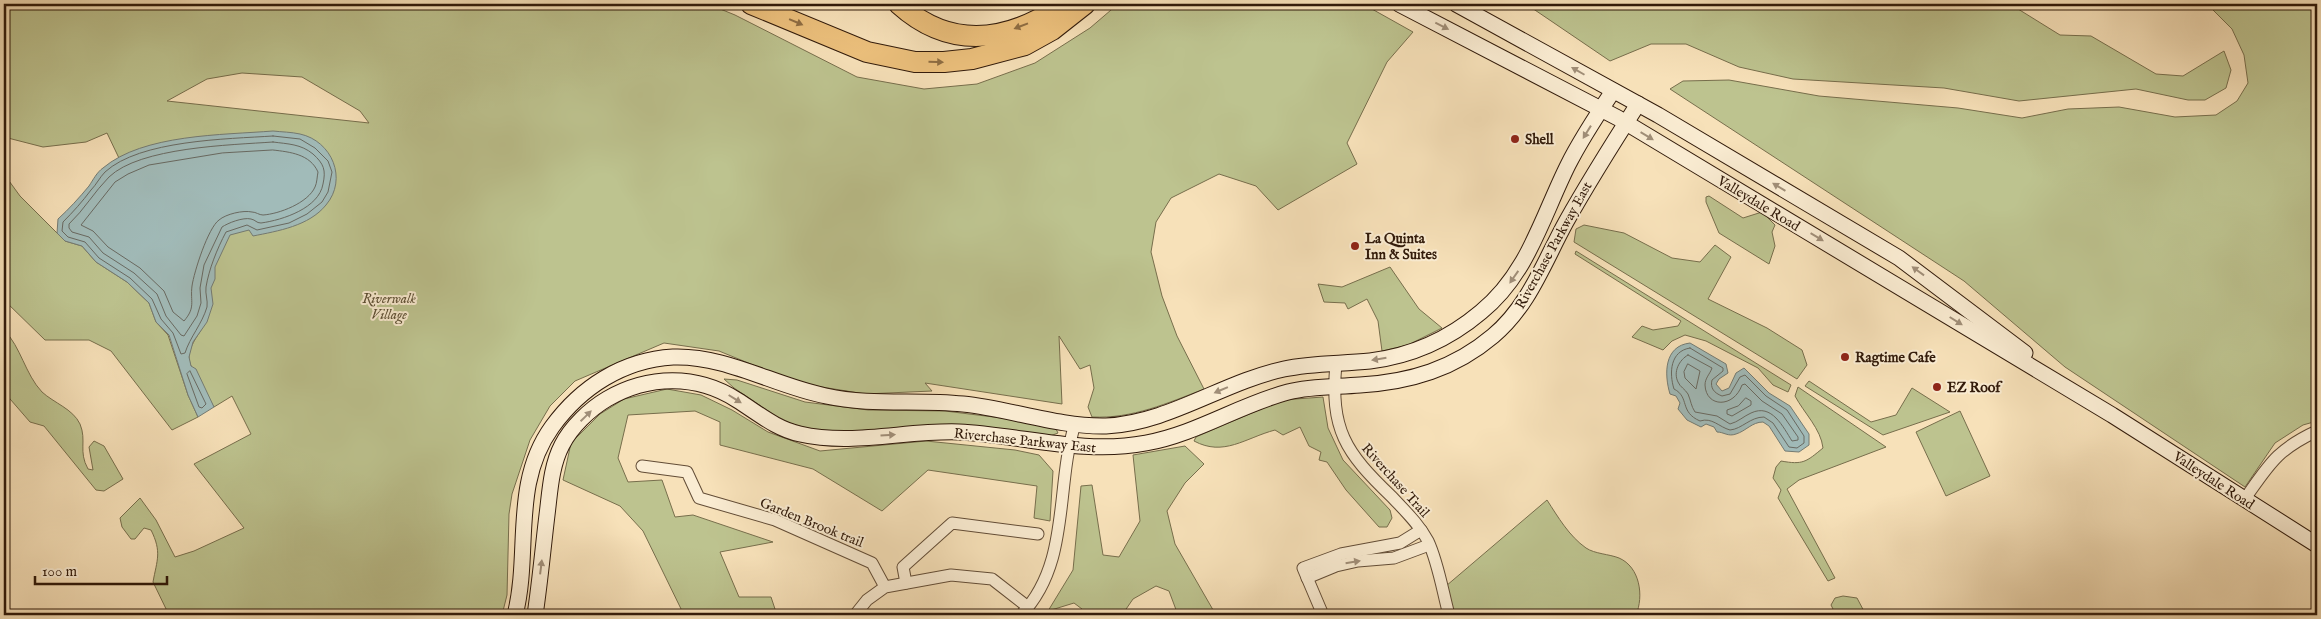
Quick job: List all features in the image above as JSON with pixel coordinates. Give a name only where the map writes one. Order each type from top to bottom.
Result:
[{"type":"highway","points":[[751,4],[867,52],[915,62],[944,62],[972,59],[1025,45],[1052,30],[1086,4]]},
{"type":"highway","points":[[899,4],[915,18],[941,32],[975,36],[1020,27],[1064,4]]},
{"type":"street","name":"Valleydale Road","points":[[1399,4],[1626,123],[2112,415],[2317,545]]},
{"type":"street","name":"Valleydale Road","points":[[1456,4],[1638,104],[1899,258],[2112,415]]},
{"type":"street","name":"Riverchase Parkway East","points":[[515,615],[521,579],[525,494],[531,469],[540,447],[553,426],[576,400],[600,380],[631,365],[670,357],[696,358],[826,396],[859,400],[958,403],[1075,424],[1107,426],[1145,420],[1261,374],[1297,367],[1390,357],[1428,345],[1459,329],[1491,304],[1515,276],[1525,259],[1567,167],[1613,91]]},
{"type":"street","name":"Riverchase Parkway East","points":[[535,615],[554,468],[563,442],[586,416],[603,401],[634,386],[667,380],[698,383],[728,395],[774,424],[792,432],[822,438],[958,432],[1068,446],[1110,447],[1157,440],[1184,433],[1286,393],[1311,388],[1392,383],[1431,373],[1463,358],[1500,330],[1529,295],[1591,178],[1638,104]]},
{"type":"street","name":"Riverchase Trail","points":[[1336,364],[1334,386],[1337,420],[1350,451],[1361,467],[1409,514],[1430,545],[1448,615]]},
{"type":"street","points":[[855,615],[867,600],[885,587],[951,575],[992,579],[1025,611],[1050,566],[1057,546],[1068,446],[1075,424]]},
{"type":"street","points":[[2244,500],[2266,469],[2283,450],[2317,432]]},
{"type":"street","name":"Garden Brook trail","points":[[642,466],[687,472],[699,498],[775,520],[872,563],[885,587]]},
{"type":"street","points":[[906,583],[903,567],[952,524],[1038,534]]},
{"type":"street","points":[[1305,573],[1340,554],[1400,543],[1421,530]]},
{"type":"street","points":[[1305,573],[1358,561],[1394,558],[1430,545]]},
{"type":"street","points":[[1305,573],[1322,615]]},
{"type":"green space","name":"Riverwalk Village","points":[[708,4],[735,15],[857,77],[924,89],[977,84],[1035,63],[1090,28],[1118,4],[1363,4],[1413,32],[1387,62],[1347,143],[1357,164],[1278,210],[1256,186],[1219,174],[1171,198],[1156,222],[1151,252],[1162,296],[1177,336],[1204,389],[1136,413],[1092,417],[1088,407],[1094,388],[1090,365],[1080,369],[1059,336],[1062,404],[925,383],[932,391],[865,394],[797,383],[719,351],[664,343],[575,381],[550,406],[530,440],[512,494],[509,514],[507,595],[502,615],[169,615],[153,582],[158,550],[151,530],[144,528],[135,539],[131,539],[122,527],[120,518],[140,498],[156,520],[175,557],[194,551],[244,528],[194,464],[251,434],[232,396],[214,407],[195,374],[189,356],[192,345],[201,330],[107,133],[86,142],[43,147],[4,137],[4,5]],"holes":[[[242,73],[302,77],[360,111],[369,123],[167,101],[207,79]]]},
{"type":"green space","points":[[1534,4],[2010,4],[2060,35],[2091,36],[2156,74],[2183,76],[2224,51],[2231,70],[2226,88],[2205,100],[2188,100],[2136,89],[2019,101],[1944,88],[1793,79],[1739,67],[1686,44],[1651,44],[1610,61],[1529,6]]},
{"type":"green space","points":[[2207,4],[2317,4],[2317,421],[2303,425],[2275,443],[2245,487],[2065,367],[1964,281],[1670,89],[1683,81],[1729,80],[1819,96],[1958,108],[2022,118],[2068,109],[2119,107],[2175,117],[2216,115],[2237,101],[2248,83],[2244,55],[2232,29]]},
{"type":"green space","points":[[4,174],[20,196],[65,241],[82,246],[96,262],[127,282],[149,303],[156,322],[168,335],[188,395],[198,417],[172,430],[111,351],[89,340],[45,340],[4,300]]},
{"type":"green space","points":[[1709,196],[1743,218],[1762,212],[1775,225],[1772,232],[1775,246],[1769,264],[1719,233],[1706,202],[1706,197]]},
{"type":"green space","points":[[1584,225],[1624,233],[1672,258],[1700,262],[1715,245],[1731,257],[1708,299],[1767,328],[1802,350],[1807,365],[1797,379],[1574,242],[1576,229]]},
{"type":"green space","points":[[1576,251],[1791,385],[1788,392],[1773,385],[1758,368],[1706,341],[1685,335],[1672,341],[1663,350],[1632,337],[1642,326],[1653,330],[1678,326],[1681,321],[1575,254]]},
{"type":"green space","points":[[1390,267],[1419,309],[1442,328],[1408,345],[1382,351],[1378,321],[1367,299],[1348,309],[1345,303],[1324,302],[1318,284],[1342,287]]},
{"type":"green space","points":[[4,330],[15,344],[36,385],[42,392],[68,410],[77,419],[82,430],[83,451],[88,469],[93,470],[89,447],[94,441],[104,446],[123,479],[104,491],[96,490],[44,426],[30,422],[4,392]]},
{"type":"green space","points":[[724,379],[737,380],[805,402],[868,410],[945,411],[1034,422],[1055,427],[1058,433],[1050,436],[952,427],[819,432],[783,421],[734,388]]},
{"type":"green space","points":[[1809,381],[1871,422],[1896,415],[1912,388],[1950,412],[1883,435],[1805,386]]},
{"type":"green space","points":[[1798,387],[1886,447],[1799,480],[1787,489],[1835,578],[1828,581],[1778,498],[1781,490],[1773,478],[1776,467],[1781,461],[1794,463],[1804,461],[1823,448],[1816,428],[1795,396]]},
{"type":"green space","points":[[667,389],[701,395],[732,410],[768,432],[820,451],[926,441],[1015,450],[1039,455],[1053,471],[1050,521],[1034,518],[1037,486],[928,470],[882,511],[813,469],[720,445],[720,422],[695,411],[628,415],[618,458],[628,482],[662,480],[675,517],[693,515],[773,542],[720,552],[739,597],[771,597],[777,615],[684,615],[643,531],[620,506],[563,480],[571,443],[600,414],[624,399]]},
{"type":"green space","points":[[1323,397],[1328,428],[1343,460],[1390,510],[1392,518],[1387,527],[1379,527],[1346,490],[1327,462],[1319,460],[1321,452],[1309,446],[1300,427],[1283,435],[1275,430],[1225,447],[1215,447],[1194,441],[1196,437],[1282,400]]},
{"type":"green space","points":[[1960,411],[1990,476],[1946,496],[1916,432]]},
{"type":"green space","points":[[1185,446],[1204,464],[1185,483],[1167,511],[1175,544],[1216,615],[1178,615],[1169,591],[1156,586],[1133,599],[1122,615],[1085,615],[1082,609],[1074,603],[1048,611],[1073,570],[1081,486],[1092,485],[1103,555],[1119,557],[1140,521],[1133,455]]},
{"type":"green space","points":[[1547,500],[1564,526],[1586,548],[1594,552],[1619,558],[1632,568],[1640,591],[1636,615],[1454,615],[1446,586]]},
{"type":"green space","points":[[1843,596],[1857,598],[1866,615],[1836,615],[1831,605],[1835,598]]},
{"type":"water","points":[[273,131],[300,134],[321,144],[333,162],[336,184],[333,195],[326,205],[302,223],[283,230],[253,236],[249,230],[230,235],[215,267],[215,279],[211,288],[213,304],[207,322],[193,342],[189,357],[191,366],[196,369],[214,407],[198,417],[188,395],[169,335],[156,322],[149,303],[127,282],[96,262],[82,246],[65,241],[57,233],[58,219],[89,186],[101,170],[120,157],[139,148],[184,138]]},
{"type":"water","points":[[1690,343],[1726,364],[1728,373],[1719,379],[1716,384],[1722,391],[1729,388],[1736,373],[1744,368],[1769,393],[1790,406],[1809,434],[1809,445],[1799,452],[1785,451],[1769,426],[1763,422],[1756,423],[1740,433],[1731,435],[1717,432],[1714,427],[1706,424],[1701,427],[1687,420],[1678,409],[1680,403],[1676,396],[1670,394],[1667,370],[1668,362],[1675,349]]},
{"type":"place","name":"Shell","points":[[1515,139]]},
{"type":"place","name":"La Quinta Inn & Suites","points":[[1355,246]]},
{"type":"place","name":"Ragtime Cafe","points":[[1845,357]]},
{"type":"place","name":"EZ Roof","points":[[1937,387]]}]
